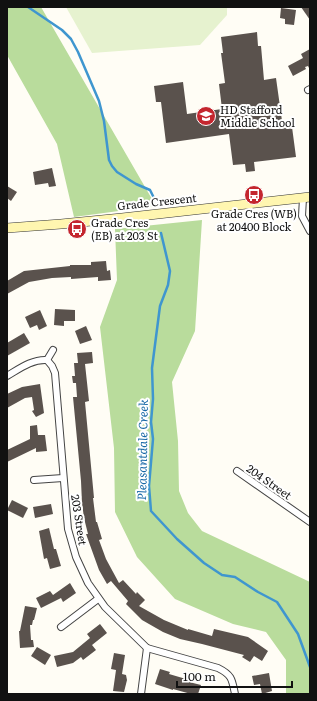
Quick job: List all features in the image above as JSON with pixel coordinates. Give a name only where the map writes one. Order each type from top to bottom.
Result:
[{"type":"street","name":"Grade Crescent","points":[[7,228],[122,218],[307,197]]},
{"type":"street","points":[[307,197],[302,216],[310,231]]},
{"type":"street","points":[[7,376],[33,362],[47,360],[53,350]]},
{"type":"street","name":"203 Street","points":[[47,360],[55,373],[68,529],[73,550],[80,569],[98,599],[111,615],[147,648]]},
{"type":"street","name":"204 Street","points":[[237,471],[310,522]]},
{"type":"street","points":[[34,480],[63,478]]},
{"type":"street","points":[[61,627],[98,599]]},
{"type":"street","points":[[141,694],[147,648],[218,668],[227,672],[233,682],[235,694]]},
{"type":"green space","points":[[7,7],[41,7],[156,206],[74,217],[57,144],[7,55]]},
{"type":"green space","points":[[66,7],[227,7],[227,15],[200,45],[92,53]]},
{"type":"green space","points":[[202,220],[195,331],[172,382],[178,441],[179,491],[188,513],[202,531],[310,582],[310,694],[286,694],[286,660],[266,632],[233,624],[175,599],[137,557],[115,512],[114,448],[100,327],[117,280],[115,229]]},
{"type":"building","points":[[301,7],[310,7],[310,20]]},
{"type":"building","points":[[281,8],[296,10],[294,25],[285,24],[285,19],[280,18]]},
{"type":"building","points":[[257,32],[258,46],[261,46],[264,80],[276,78],[283,128],[292,127],[296,157],[254,162],[255,171],[246,172],[245,164],[233,165],[229,134],[166,143],[161,102],[156,102],[154,86],[183,82],[187,114],[222,109],[219,84],[225,83],[221,53],[223,53],[221,37]]},
{"type":"building","points":[[310,49],[310,70],[308,66],[305,67],[306,69],[293,76],[288,66],[303,58],[301,54]]},
{"type":"building","points":[[52,168],[56,186],[49,187],[48,183],[35,185],[33,172]]},
{"type":"building","points":[[7,186],[17,192],[11,201],[7,198]]},
{"type":"building","points":[[106,261],[107,271],[110,270],[111,280],[98,281],[98,277],[71,279],[71,277],[52,278],[29,282],[7,294],[7,281],[24,271],[70,265],[91,265],[91,262]]},
{"type":"building","points":[[55,309],[75,310],[75,321],[64,321],[64,326],[54,325]]},
{"type":"building","points":[[40,310],[47,326],[39,330],[37,325],[30,328],[25,317]]},
{"type":"building","points":[[86,326],[92,340],[80,344],[75,331]]},
{"type":"building","points":[[24,333],[30,343],[7,356],[7,343]]},
{"type":"building","points":[[92,352],[93,363],[85,364],[89,401],[85,402],[93,498],[96,522],[102,539],[99,540],[106,559],[119,583],[123,580],[136,594],[137,592],[145,600],[139,606],[164,620],[188,630],[212,636],[214,629],[248,637],[268,651],[262,661],[254,656],[250,662],[242,657],[244,655],[180,639],[163,632],[142,620],[126,604],[128,601],[111,581],[107,584],[99,570],[86,534],[88,534],[82,503],[73,397],[77,397],[76,383],[73,383],[72,376],[75,376],[74,363],[78,363],[77,353]]},
{"type":"building","points":[[40,384],[44,413],[36,417],[32,411],[34,410],[32,397],[25,398],[7,408],[7,394],[22,387]]},
{"type":"building","points":[[37,425],[38,435],[45,435],[47,451],[36,452],[36,448],[7,462],[7,450],[30,439],[30,426]]},
{"type":"building","points":[[12,500],[28,508],[23,518],[7,510]]},
{"type":"building","points":[[51,504],[53,514],[35,518],[33,507]]},
{"type":"building","points":[[49,528],[54,549],[56,549],[61,566],[50,569],[47,558],[44,559],[39,531]]},
{"type":"building","points":[[70,583],[76,593],[63,602],[61,598],[41,608],[36,598],[50,591],[53,595]]},
{"type":"building","points":[[25,606],[37,608],[32,625],[30,625],[31,640],[33,640],[34,647],[20,648],[19,631]]},
{"type":"building","points":[[100,624],[107,633],[92,645],[96,650],[83,660],[81,657],[73,663],[57,667],[54,656],[73,652],[90,638],[87,634]]},
{"type":"building","points":[[37,647],[51,655],[45,665],[31,656]]},
{"type":"building","points":[[114,653],[125,655],[122,674],[126,675],[127,680],[124,692],[113,691],[116,670],[111,669]]},
{"type":"building","points":[[160,669],[170,672],[169,674],[186,679],[185,681],[201,685],[198,694],[173,690],[155,684]]},
{"type":"building","points":[[269,673],[272,691],[262,694],[260,684],[254,685],[252,676]]},
{"type":"waterway","name":"Pleasantdale Creek","points":[[28,7],[62,30],[71,39],[99,101],[104,121],[109,160],[112,166],[117,172],[136,184],[150,190],[155,200]]},
{"type":"waterway","name":"Pleasantdale Creek","points":[[161,233],[170,271],[168,285],[160,306],[152,368],[153,399],[151,422],[153,439],[149,486],[151,511],[177,539],[204,563],[222,575],[235,577],[277,602],[298,634],[310,667]]},
{"type":"place","name":"HD Stafford Middle School","points":[[206,116]]},
{"type":"place","name":"Grade Cres (WB) at 20400 Block","points":[[254,195]]},
{"type":"place","name":"Grade Cres (EB) at 203 St","points":[[77,229]]}]
